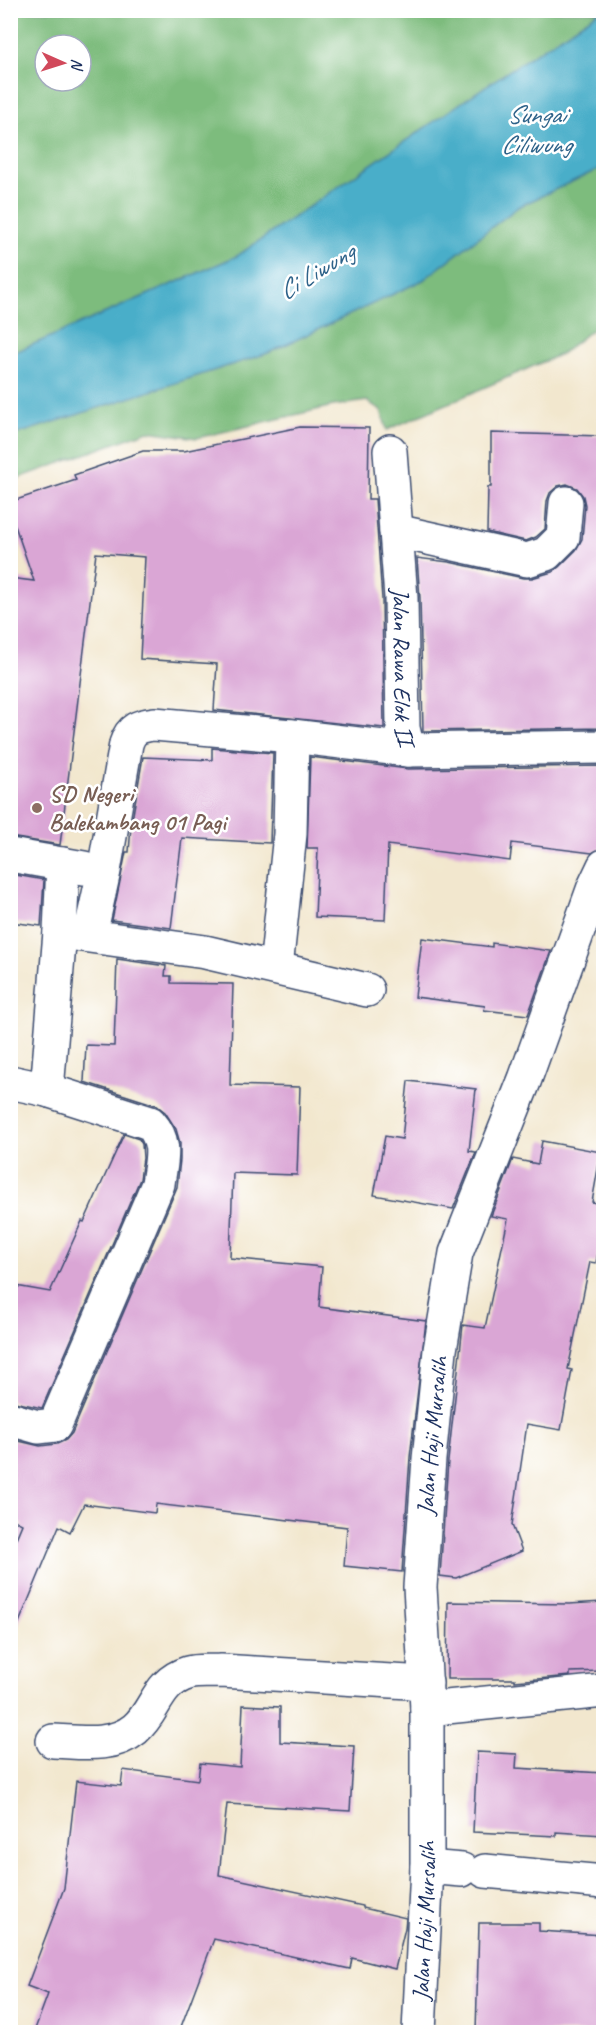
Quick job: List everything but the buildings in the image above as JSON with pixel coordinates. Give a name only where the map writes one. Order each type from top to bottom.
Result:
[{"type":"street","name":"Jalan Rawa Elok II","points":[[390,451],[401,598],[404,728],[408,750],[603,747]]},
{"type":"street","points":[[396,531],[527,560],[546,555],[563,537],[566,503]]},
{"type":"street","points":[[47,1090],[75,933],[104,871],[126,744],[131,730],[139,726],[154,724],[292,736],[408,750]]},
{"type":"street","points":[[276,968],[290,834],[292,736]]},
{"type":"street","points":[[10,855],[104,871]]},
{"type":"street","points":[[63,864],[75,933]]},
{"type":"street","name":"Jalan Haji Mursalih","points":[[419,2032],[427,1867],[427,1696],[420,1587],[440,1350],[456,1253],[525,1078],[603,866]]},
{"type":"street","points":[[75,933],[205,951],[367,990]]},
{"type":"street","points":[[10,1082],[47,1090],[150,1123],[163,1144],[158,1184],[55,1425],[38,1426],[10,1419]]},
{"type":"street","points":[[53,1741],[98,1743],[116,1739],[133,1730],[145,1719],[166,1684],[189,1672],[221,1671],[427,1696],[603,1691]]},
{"type":"street","points":[[427,1867],[603,1882]]},
{"type":"green space","points":[[11,11],[600,11],[486,86],[237,256],[11,354]]},
{"type":"green space","points":[[603,167],[603,321],[561,354],[387,430],[381,410],[367,401],[333,406],[197,438],[148,431],[11,481],[11,436],[268,353],[423,280],[518,207]]},
{"type":"water","name":"Sungai Ciliwung","points":[[600,11],[604,11],[603,167],[518,207],[423,280],[268,353],[11,436],[11,354],[237,256]]},
{"type":"place","name":"SD Negeri Balekambang 01 Pagi","points":[[37,808]]},
{"type":"water label","name":"Ci Liwung","points":[[316,271]]}]
